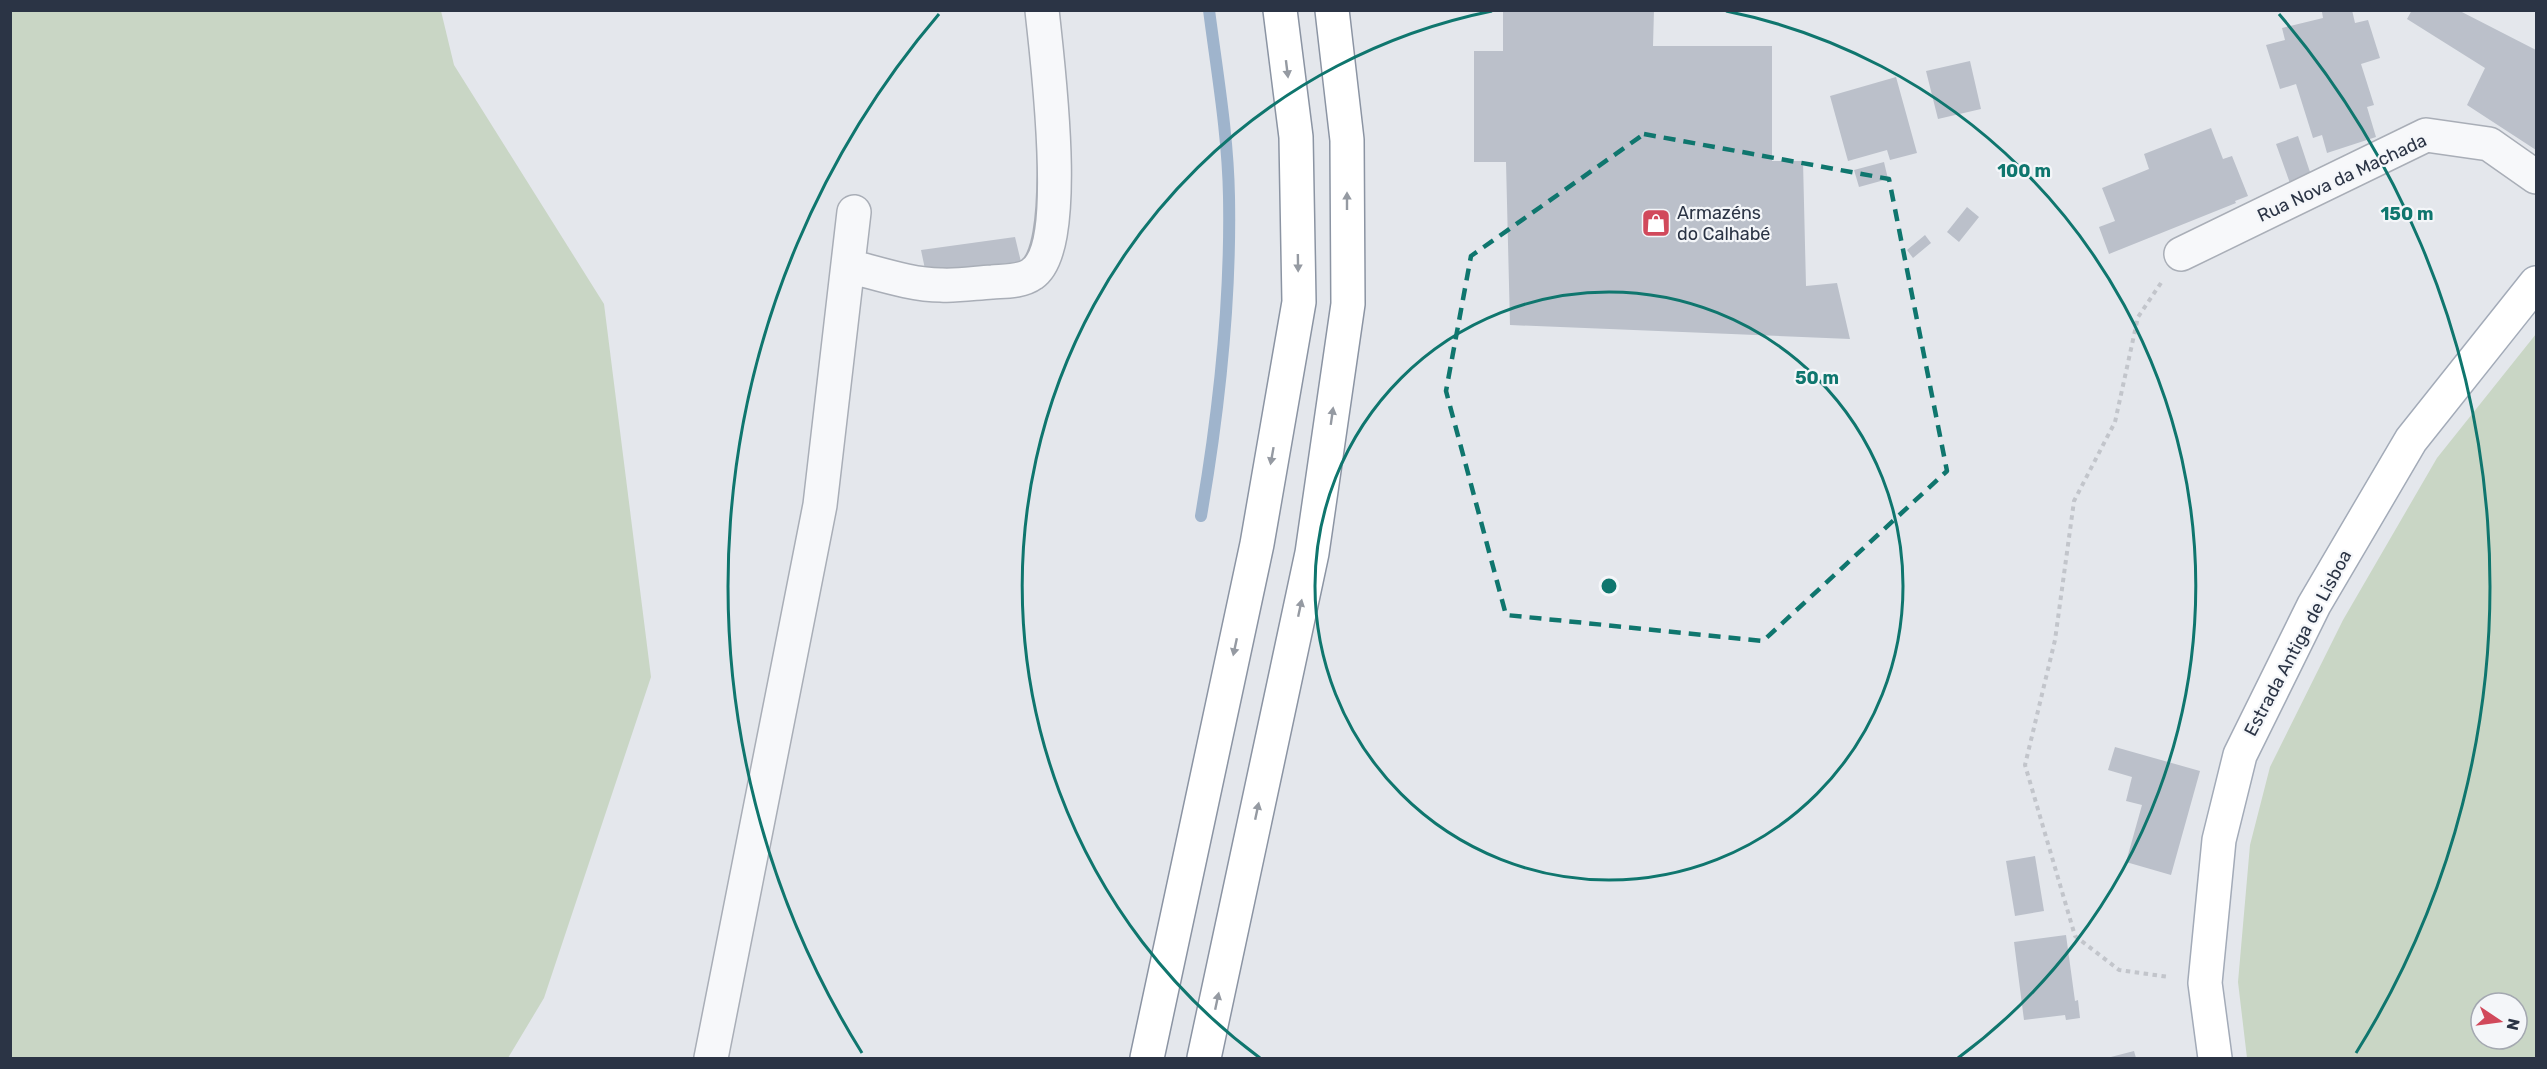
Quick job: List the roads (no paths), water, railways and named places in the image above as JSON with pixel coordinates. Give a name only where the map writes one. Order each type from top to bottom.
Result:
[{"type":"main road","points":[[1147,1059],[1257,544],[1299,302],[1296,137],[1280,10]]},
{"type":"main road","points":[[1204,1059],[1312,553],[1348,304],[1347,140],[1332,10]]},
{"type":"main road","name":"Estrada Antiga de Lisboa","points":[[2215,1059],[2205,983],[2219,840],[2240,755],[2314,605],[2411,440],[2536,283]]},
{"type":"street","points":[[848,266],[940,285],[1013,281],[1031,275],[1042,264],[1053,218],[1054,136],[1042,10]]},
{"type":"street","name":"Rua Nova da Machada","points":[[2181,254],[2426,135],[2489,144],[2536,177]]},
{"type":"street","points":[[711,1059],[820,505],[854,212]]},
{"type":"waterway","points":[[1201,516],[1222,357],[1229,237],[1227,150],[1209,10]]},
{"type":"place","name":"Armazéns do Calhabé","points":[[1656,223]]}]
